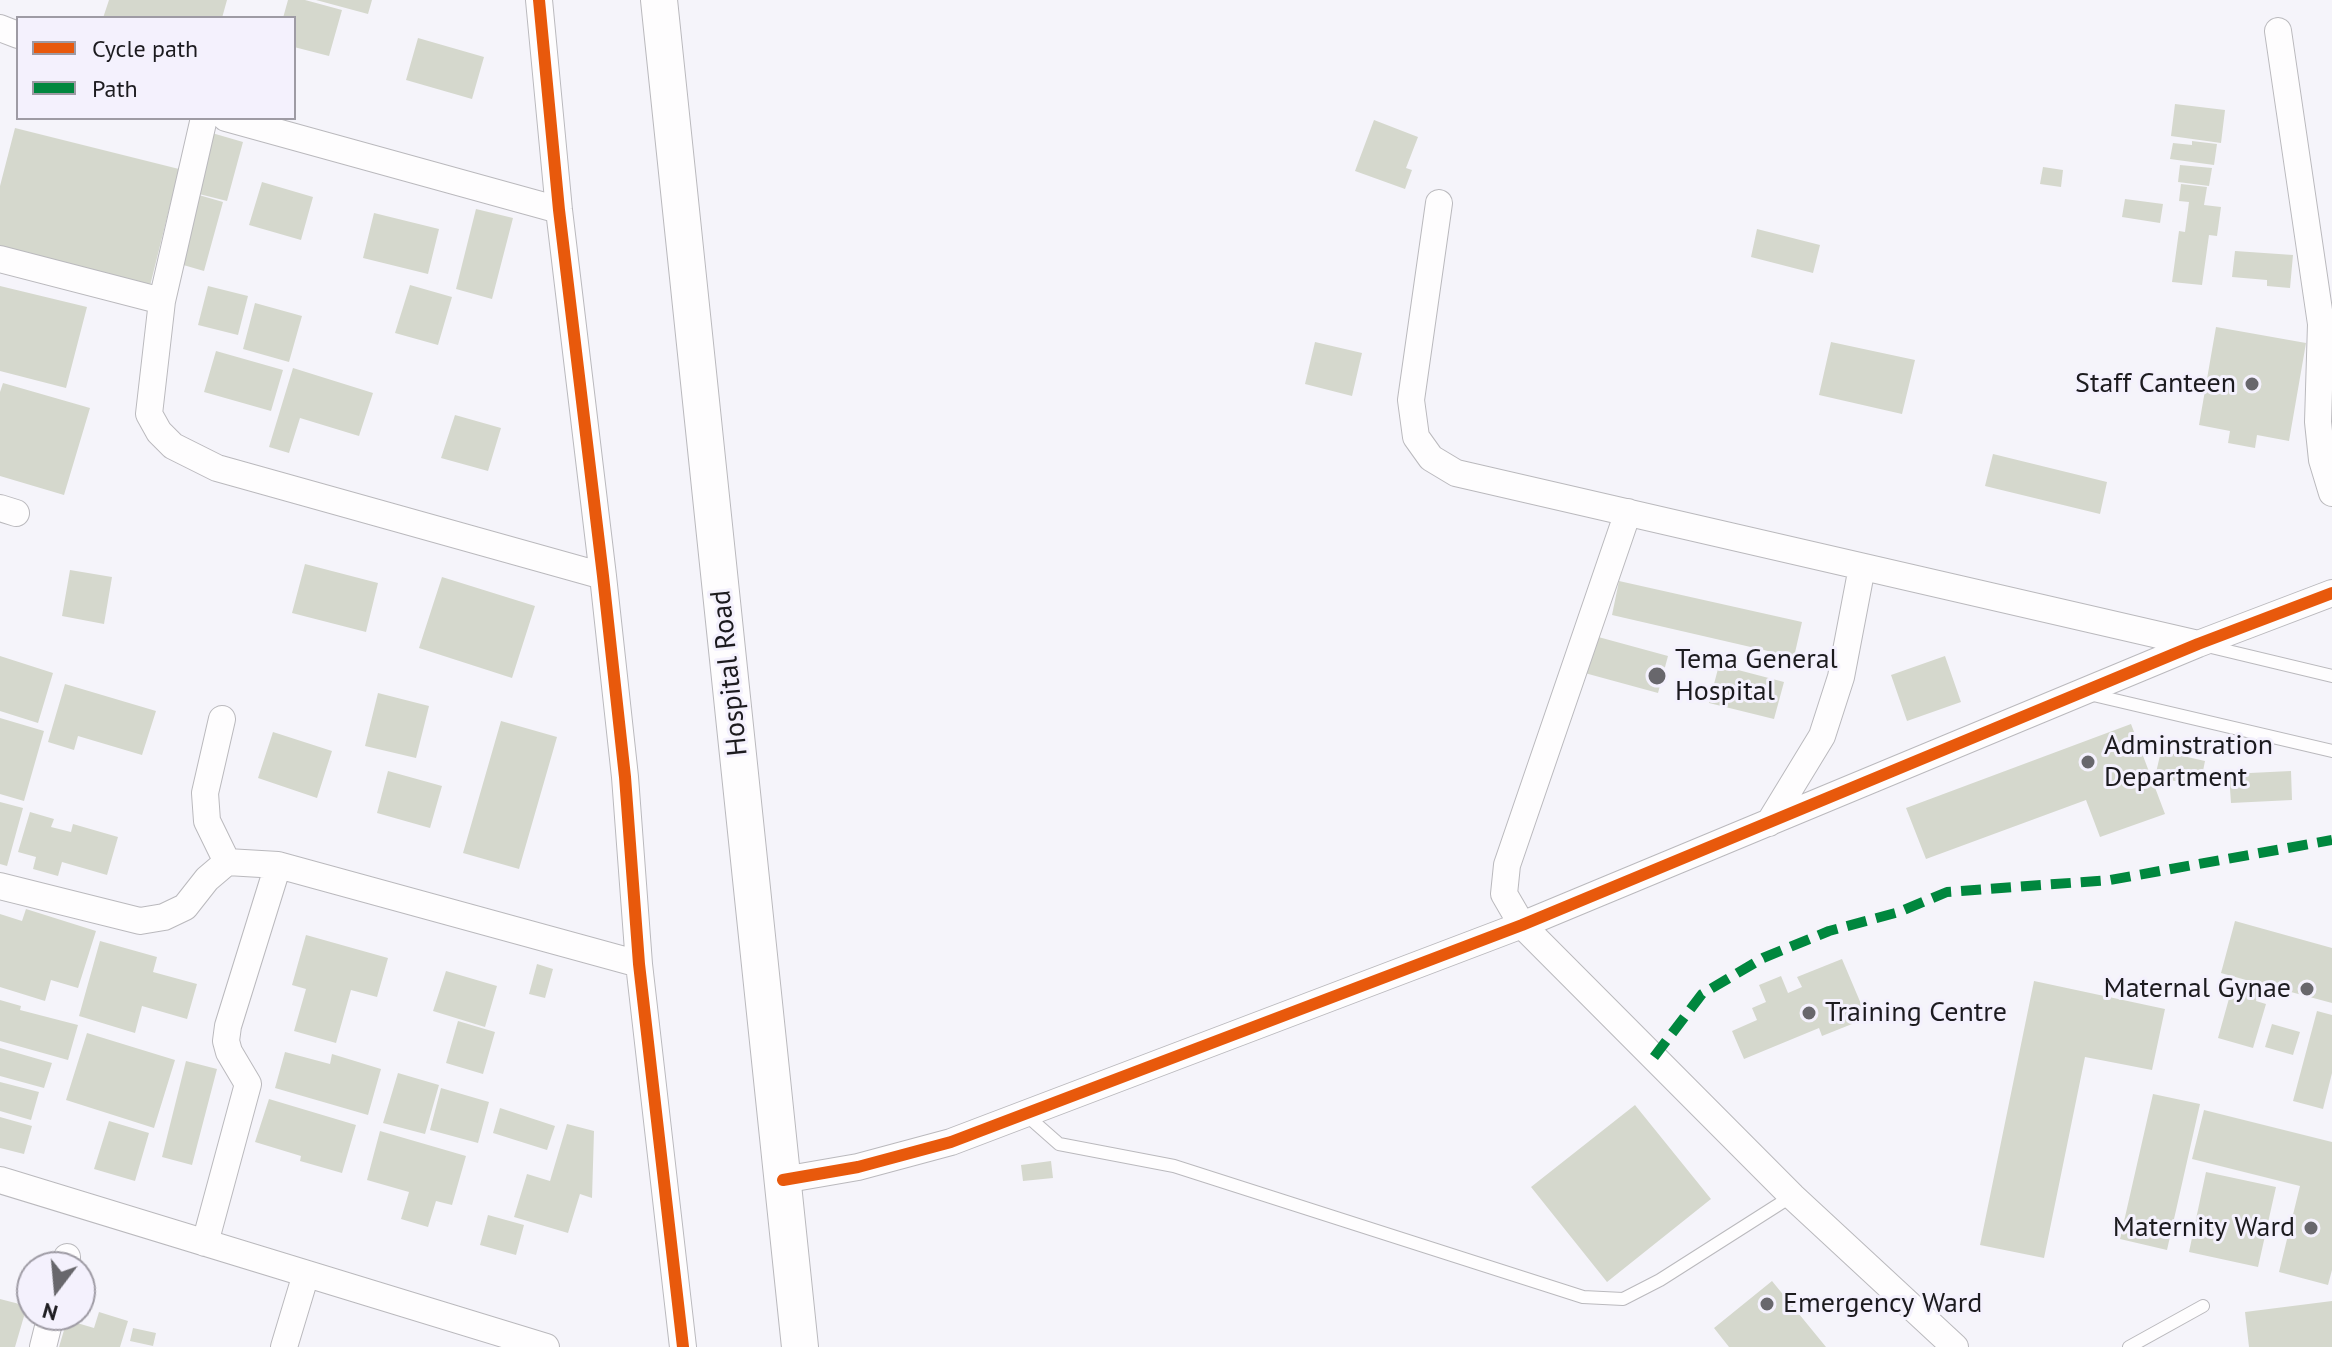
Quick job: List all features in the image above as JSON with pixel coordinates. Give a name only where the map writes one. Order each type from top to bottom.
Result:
[{"type":"main road","name":"Hospital Road","points":[[659,0],[800,1347]]},
{"type":"street","points":[[539,0],[559,210],[625,777],[639,964],[683,1347]]},
{"type":"street","points":[[2278,31],[2321,324],[2318,422],[2322,460],[2332,493]]},
{"type":"street","points":[[204,120],[162,301],[149,414],[159,432],[173,446],[217,468],[603,576]]},
{"type":"street","points":[[233,120],[559,210]]},
{"type":"street","points":[[1439,203],[1411,400],[1416,437],[1431,458],[1456,473],[2198,644]]},
{"type":"street","points":[[0,259],[162,301]]},
{"type":"street","points":[[1628,512],[1507,865],[1504,894],[1522,925],[1792,1196],[1955,1347]]},
{"type":"street","points":[[1769,823],[1822,736],[1841,677],[1862,567]]},
{"type":"street","points":[[783,1180],[858,1167],[951,1142],[1025,1114],[1522,925],[2198,644],[2332,593]]},
{"type":"street","points":[[222,719],[205,793],[207,821],[227,862]]},
{"type":"street","points":[[0,886],[140,921],[164,917],[185,907],[207,879],[227,862],[278,865],[639,964]]},
{"type":"street","points":[[205,1243],[248,1084],[229,1052],[226,1041],[228,1026],[278,865]]},
{"type":"street","points":[[0,1180],[546,1347]]},
{"type":"street","points":[[284,1347],[306,1274]]},
{"type":"lane","points":[[2198,644],[2332,676]]},
{"type":"lane","points":[[2082,693],[2332,751]]},
{"type":"lane","points":[[1025,1114],[1059,1144],[1174,1166],[1583,1297],[1623,1299],[1660,1280],[1792,1196]]},
{"type":"lane","points":[[2129,1347],[2203,1306]]},
{"type":"building","points":[[109,0],[227,0],[223,16],[104,16]]},
{"type":"building","points":[[288,0],[305,0],[342,10],[329,56],[296,48],[296,16],[284,16]]},
{"type":"building","points":[[316,0],[372,0],[368,14]]},
{"type":"building","points":[[418,38],[484,57],[472,99],[406,80]]},
{"type":"building","points":[[2175,104],[2225,110],[2221,143],[2171,136]]},
{"type":"building","points":[[1374,120],[1418,137],[1406,168],[1412,170],[1405,189],[1355,171]]},
{"type":"building","points":[[15,128],[179,169],[150,286],[0,248],[0,186]]},
{"type":"building","points":[[212,133],[243,142],[227,201],[195,193]]},
{"type":"building","points":[[2192,141],[2217,144],[2214,165],[2170,159],[2173,143],[2192,145]]},
{"type":"building","points":[[2180,165],[2212,168],[2209,186],[2178,182]]},
{"type":"building","points":[[2043,167],[2063,170],[2061,187],[2040,184]]},
{"type":"building","points":[[262,182],[313,197],[301,240],[249,225]]},
{"type":"building","points":[[2181,184],[2207,187],[2204,205],[2221,207],[2217,236],[2209,235],[2202,285],[2172,282],[2179,231],[2185,232],[2189,202],[2179,201]]},
{"type":"building","points":[[192,193],[223,202],[204,271],[173,262]]},
{"type":"building","points":[[2125,199],[2163,204],[2160,223],[2122,217]]},
{"type":"building","points":[[476,209],[513,218],[492,299],[456,289]]},
{"type":"building","points":[[374,213],[439,229],[428,274],[363,258]]},
{"type":"building","points":[[1757,229],[1820,245],[1813,273],[1751,257]]},
{"type":"building","points":[[2235,251],[2293,255],[2290,288],[2267,286],[2267,280],[2232,277]]},
{"type":"building","points":[[410,285],[452,297],[438,345],[395,333]]},
{"type":"building","points":[[0,286],[87,307],[66,388],[0,371]]},
{"type":"building","points":[[208,286],[248,296],[238,335],[198,325]]},
{"type":"building","points":[[255,303],[302,316],[289,362],[243,349]]},
{"type":"building","name":"Staff Canteen","points":[[2216,327],[2306,343],[2289,441],[2257,435],[2255,448],[2228,443],[2230,431],[2199,425]]},
{"type":"building","points":[[1315,342],[1362,353],[1352,396],[1305,384]]},
{"type":"building","points":[[1831,342],[1915,360],[1902,414],[1819,395]]},
{"type":"building","points":[[216,351],[283,370],[271,411],[204,392]]},
{"type":"building","points":[[293,368],[373,393],[359,436],[300,418],[289,453],[269,447]]},
{"type":"building","points":[[3,383],[90,408],[64,495],[0,476],[0,392]]},
{"type":"building","points":[[455,415],[501,428],[488,471],[441,458]]},
{"type":"building","points":[[1993,454],[2107,482],[2100,514],[1985,486]]},
{"type":"building","points":[[305,564],[378,583],[366,632],[292,613]]},
{"type":"building","points":[[70,570],[112,577],[104,624],[62,616]]},
{"type":"building","points":[[442,577],[535,606],[512,678],[419,648]]},
{"type":"building","points":[[1619,581],[1802,622],[1794,657],[1612,615]]},
{"type":"building","points":[[1591,635],[1668,656],[1658,693],[1581,672]]},
{"type":"building","points":[[0,656],[53,673],[38,723],[0,711]]},
{"type":"building","points":[[1945,656],[1961,702],[1907,721],[1891,675]]},
{"type":"building","points":[[1719,665],[1784,682],[1774,719],[1709,703]]},
{"type":"building","points":[[65,684],[156,711],[142,755],[78,736],[74,750],[48,742]]},
{"type":"building","points":[[378,693],[429,706],[416,758],[365,746]]},
{"type":"building","points":[[0,718],[44,731],[24,801],[0,794]]},
{"type":"building","points":[[501,721],[557,737],[519,869],[463,853]]},
{"type":"building","name":"Adminstration Department","points":[[2131,724],[2165,814],[2100,837],[2086,800],[1926,859],[1906,808]]},
{"type":"building","points":[[273,732],[332,751],[317,798],[258,778]]},
{"type":"building","points":[[2161,751],[2205,761],[2200,786],[2155,777]]},
{"type":"building","points":[[388,771],[442,786],[430,828],[377,813]]},
{"type":"building","points":[[2291,771],[2292,800],[2231,803],[2229,774]]},
{"type":"building","points":[[0,802],[23,808],[7,866],[0,864]]},
{"type":"building","points":[[30,812],[54,819],[51,827],[71,832],[73,824],[118,837],[107,875],[62,862],[58,876],[33,869],[36,857],[18,852]]},
{"type":"building","points":[[26,909],[96,931],[78,988],[51,980],[45,1001],[0,987],[0,914],[22,921]]},
{"type":"building","name":"Maternal Gynae","points":[[2235,921],[2332,948],[2332,1003],[2261,984],[2256,1001],[2266,1004],[2253,1048],[2218,1038],[2230,995],[2241,998],[2246,980],[2221,973]]},
{"type":"building","points":[[306,935],[388,958],[377,997],[351,990],[336,1043],[294,1031],[306,989],[292,985]]},
{"type":"building","points":[[100,941],[157,957],[153,972],[197,984],[187,1019],[142,1006],[135,1033],[79,1016]]},
{"type":"building","name":"Training Centre","points":[[1842,959],[1867,1018],[1822,1036],[1819,1028],[1744,1059],[1732,1031],[1757,1020],[1752,1008],[1766,1002],[1759,985],[1781,976],[1788,993],[1802,987],[1797,977]]},
{"type":"building","points":[[537,964],[553,969],[545,998],[529,994]]},
{"type":"building","points":[[446,971],[497,986],[485,1027],[433,1011]]},
{"type":"building","points":[[2034,981],[2165,1009],[2152,1070],[2085,1057],[2044,1258],[1980,1245]]},
{"type":"building","points":[[0,1000],[21,1006],[20,1010],[78,1025],[68,1060],[0,1041]]},
{"type":"building","points":[[2317,1011],[2332,1015],[2332,1073],[2323,1109],[2293,1101]]},
{"type":"building","points":[[458,1021],[495,1032],[483,1074],[446,1063]]},
{"type":"building","points":[[2272,1024],[2300,1032],[2293,1055],[2265,1047]]},
{"type":"building","points":[[87,1033],[175,1060],[154,1128],[66,1100]]},
{"type":"building","points":[[0,1048],[52,1063],[44,1088],[0,1076]]},
{"type":"building","points":[[285,1052],[330,1064],[332,1054],[381,1069],[368,1115],[275,1088]]},
{"type":"building","points":[[186,1061],[217,1069],[192,1165],[162,1157]]},
{"type":"building","points":[[398,1073],[439,1085],[425,1134],[383,1123]]},
{"type":"building","points":[[0,1082],[39,1092],[31,1120],[0,1111]]},
{"type":"building","points":[[441,1088],[489,1102],[478,1143],[430,1130]]},
{"type":"building","points":[[2153,1094],[2200,1104],[2167,1250],[2120,1239]]},
{"type":"building","points":[[269,1099],[356,1125],[342,1173],[300,1161],[301,1156],[255,1142]]},
{"type":"building","points":[[1635,1105],[1711,1199],[1607,1282],[1531,1187]]},
{"type":"building","points":[[500,1108],[555,1126],[547,1150],[493,1133]]},
{"type":"building","name":"Maternity Ward","points":[[2204,1110],[2332,1142],[2332,1270],[2328,1285],[2279,1272],[2300,1186],[2192,1159]]},
{"type":"building","points":[[0,1117],[32,1126],[24,1154],[0,1148]]},
{"type":"building","points":[[109,1121],[149,1133],[135,1181],[94,1169]]},
{"type":"building","points":[[567,1124],[594,1131],[592,1198],[580,1194],[568,1233],[514,1217],[527,1174],[550,1181]]},
{"type":"building","points":[[380,1131],[466,1156],[452,1205],[436,1201],[428,1227],[401,1219],[409,1192],[367,1180]]},
{"type":"building","points":[[1051,1161],[1053,1178],[1023,1181],[1021,1165]]},
{"type":"building","points":[[2206,1172],[2276,1187],[2258,1267],[2189,1252]]},
{"type":"building","points":[[488,1215],[524,1225],[516,1255],[480,1245]]},
{"type":"building","name":"Emergency Ward","points":[[1772,1281],[1826,1347],[1729,1347],[1714,1328]]},
{"type":"building","points":[[0,1299],[16,1303],[16,1331],[20,1331],[15,1347],[0,1347]]},
{"type":"building","points":[[2332,1301],[2332,1347],[2249,1347],[2245,1312]]},
{"type":"building","points":[[99,1312],[128,1321],[120,1347],[59,1347],[64,1331],[96,1331]]},
{"type":"building","points":[[133,1328],[156,1333],[153,1346],[130,1341]]},
{"type":"marked path","points":[[1654,1057],[1702,994],[1763,958],[1829,931],[1899,912],[1947,892],[2110,880],[2332,840]]},
{"type":"cycle path","points":[[539,0],[559,210],[625,777],[639,964],[683,1347]]},
{"type":"cycle path","points":[[783,1180],[858,1167],[951,1142],[1522,925],[2198,644],[2332,593]]},
{"type":"place","name":"Staff Canteen","points":[[2252,384]]},
{"type":"place","name":"Tema General Hospital","points":[[1657,676]]},
{"type":"place","name":"Adminstration Department","points":[[2088,762]]},
{"type":"place","name":"Maternal Gynae","points":[[2307,989]]},
{"type":"place","name":"Training Centre","points":[[1809,1013]]},
{"type":"place","name":"Maternity Ward","points":[[2311,1228]]},
{"type":"place","name":"Emergency Ward","points":[[1767,1304]]}]
